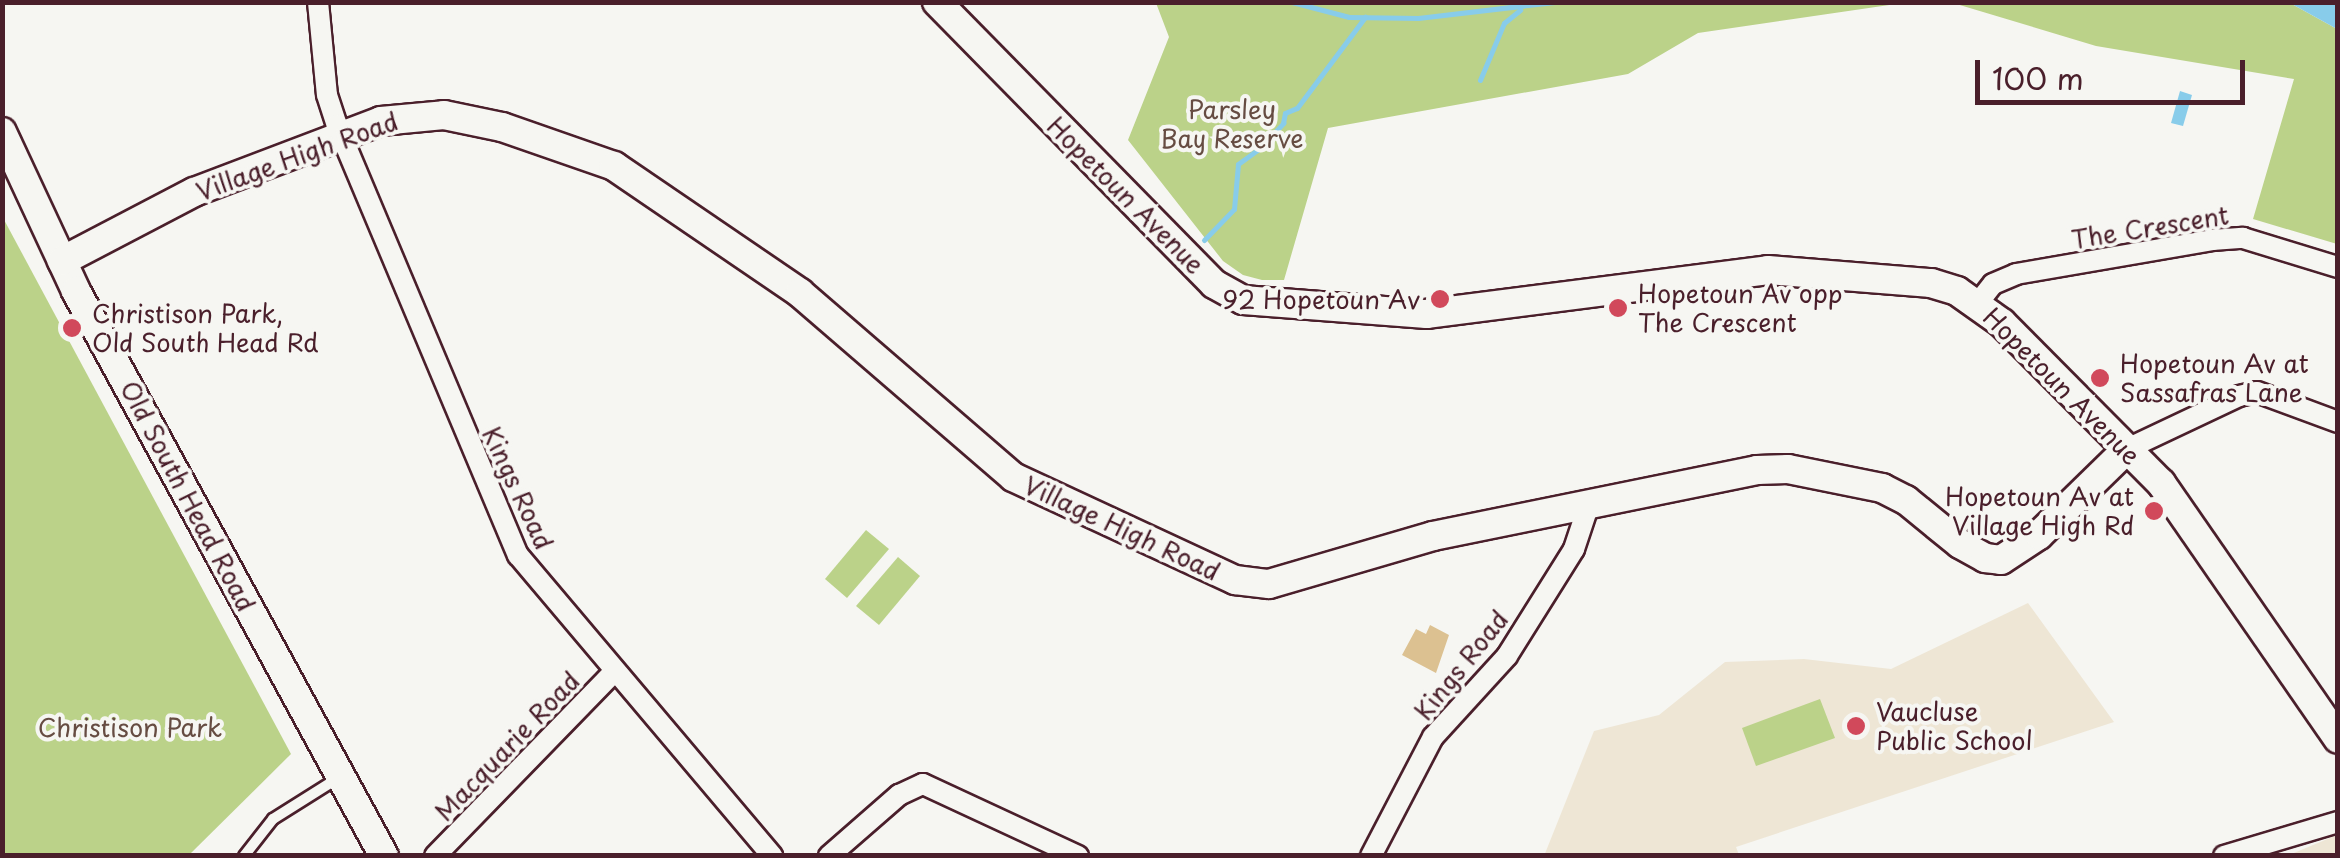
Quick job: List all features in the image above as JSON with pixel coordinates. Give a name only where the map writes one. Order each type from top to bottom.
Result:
[{"type":"street","name":"Kings Road","points":[[318,2],[327,94],[518,555],[772,856]]},
{"type":"street","name":"Hopetoun Avenue","points":[[937,2],[1214,284],[1243,300],[1426,314],[1768,270],[1939,284],[1978,303],[2127,449],[2186,514],[2338,739]]},
{"type":"street","name":"Village High Road","points":[[62,261],[194,192],[342,135],[407,116],[464,117],[614,166],[800,292],[1013,477],[1235,580],[1269,584],[1432,536],[1757,470],[1788,469],[1882,488],[1906,500],[1960,544],[1985,558],[2001,560],[2039,536],[2127,449]]},
{"type":"street","name":"Old South Head Road","points":[[3,132],[62,261],[380,854]]},
{"type":"street","name":"The Crescent","points":[[1978,303],[1993,284],[2016,274],[2212,240],[2243,238],[2338,267]]},
{"type":"street","points":[[2127,449],[2239,396],[2258,392],[2338,422]]},
{"type":"street","name":"Kings Road","points":[[1370,856],[1433,738],[1507,656],[1565,564],[1588,507]]},
{"type":"street","name":"Macquarie Road","points":[[434,856],[614,670]]},
{"type":"street","points":[[829,856],[899,796],[923,784],[1078,856]]},
{"type":"street","points":[[2224,856],[2338,822]]},
{"type":"lane","points":[[244,856],[273,820],[338,778]]},
{"type":"shaded area","name":"Vaucluse Public School","points":[[2028,603],[2114,722],[1736,847],[1739,855],[1544,856],[1594,731],[1659,715],[1725,662],[1804,659],[1891,669]]},
{"type":"shaded area","points":[[2337,835],[2337,855],[2289,855]]},
{"type":"green space","name":"Parsley Bay Reserve","points":[[1156,3],[1903,3],[1698,33],[1628,74],[1328,128],[1284,280],[1262,280],[1243,275],[1223,261],[1128,140],[1169,37]]},
{"type":"green space","points":[[1953,3],[2290,3],[2337,29],[2337,244],[2253,219],[2294,79],[2096,46]]},
{"type":"green space","name":"Christison Park","points":[[2,216],[291,754],[189,855],[3,855]]},
{"type":"green space","points":[[866,530],[889,549],[847,598],[825,579]]},
{"type":"green space","points":[[898,557],[920,576],[879,625],[856,606]]},
{"type":"green space","points":[[1820,699],[1835,738],[1756,766],[1742,728]]},
{"type":"water","points":[[2290,3],[2337,3],[2337,29]]},
{"type":"water","points":[[2180,91],[2192,95],[2183,126],[2171,123]]},
{"type":"building","points":[[1430,625],[1449,635],[1436,673],[1402,655],[1416,629],[1426,634]]},
{"type":"waterway","points":[[1292,2],[1349,17],[1418,18],[1555,2]]},
{"type":"waterway","points":[[1480,80],[1504,23],[1520,10]]},
{"type":"waterway","points":[[1204,240],[1234,209],[1238,164],[1261,147],[1283,123],[1285,113],[1297,108],[1365,17]]},
{"type":"place","name":"92 Hopetoun Av","points":[[1440,299]]},
{"type":"place","name":"Hopetoun Av opp The Crescent","points":[[1618,308]]},
{"type":"place","name":"Christison Park, Old South Head Rd","points":[[72,328]]},
{"type":"place","name":"Hopetoun Av at Sassafras Lane","points":[[2100,378]]},
{"type":"place","name":"Hopetoun Av at Village High Rd","points":[[2154,511]]},
{"type":"place","name":"Vaucluse Public School","points":[[1856,726]]}]
